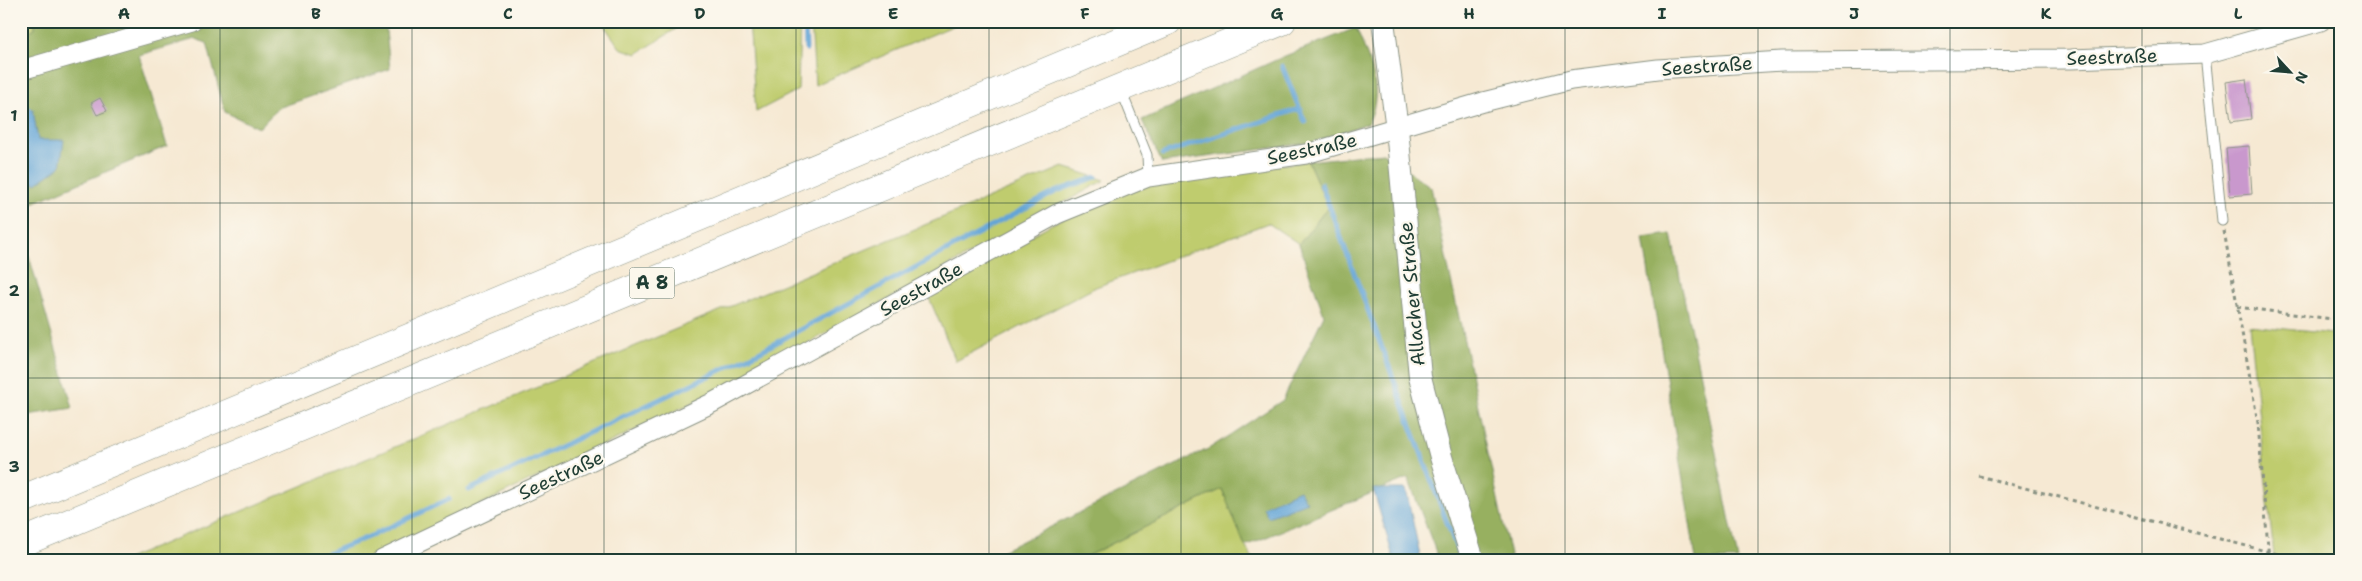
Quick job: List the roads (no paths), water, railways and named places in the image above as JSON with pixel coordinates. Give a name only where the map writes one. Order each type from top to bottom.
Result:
[{"type":"highway","name":"A 8","points":[[21,500],[1168,21]]},
{"type":"highway","name":"A 8","points":[[21,543],[1282,21]]},
{"type":"street","points":[[21,70],[192,21]]},
{"type":"street","name":"Allacher Straße","points":[[1383,21],[1397,128],[1420,377],[1441,457],[1472,560]]},
{"type":"street","name":"Seestraße","points":[[382,560],[712,403],[1058,214],[1148,177],[1306,154],[1484,102],[1571,80],[1658,69],[1782,60],[2071,59],[2205,54],[2308,27],[2320,21]]},
{"type":"lane","points":[[2205,54],[2222,221]]},
{"type":"lane","points":[[1121,88],[1147,155],[1148,177]]},
{"type":"water","points":[[21,100],[33,110],[38,140],[64,140],[60,167],[36,184],[21,177]]},
{"type":"water","points":[[1373,489],[1406,489],[1421,560],[1394,560]]},
{"type":"water","points":[[1299,490],[1307,502],[1268,517],[1263,507]]},
{"type":"waterway","points":[[805,21],[806,49]]},
{"type":"waterway","points":[[1282,66],[1305,122]]},
{"type":"waterway","points":[[1163,154],[1299,109]]},
{"type":"waterway","points":[[469,490],[755,354],[1057,191],[1096,177]]},
{"type":"waterway","points":[[1321,184],[1461,560]]},
{"type":"waterway","points":[[312,560],[373,535],[449,499]]}]
